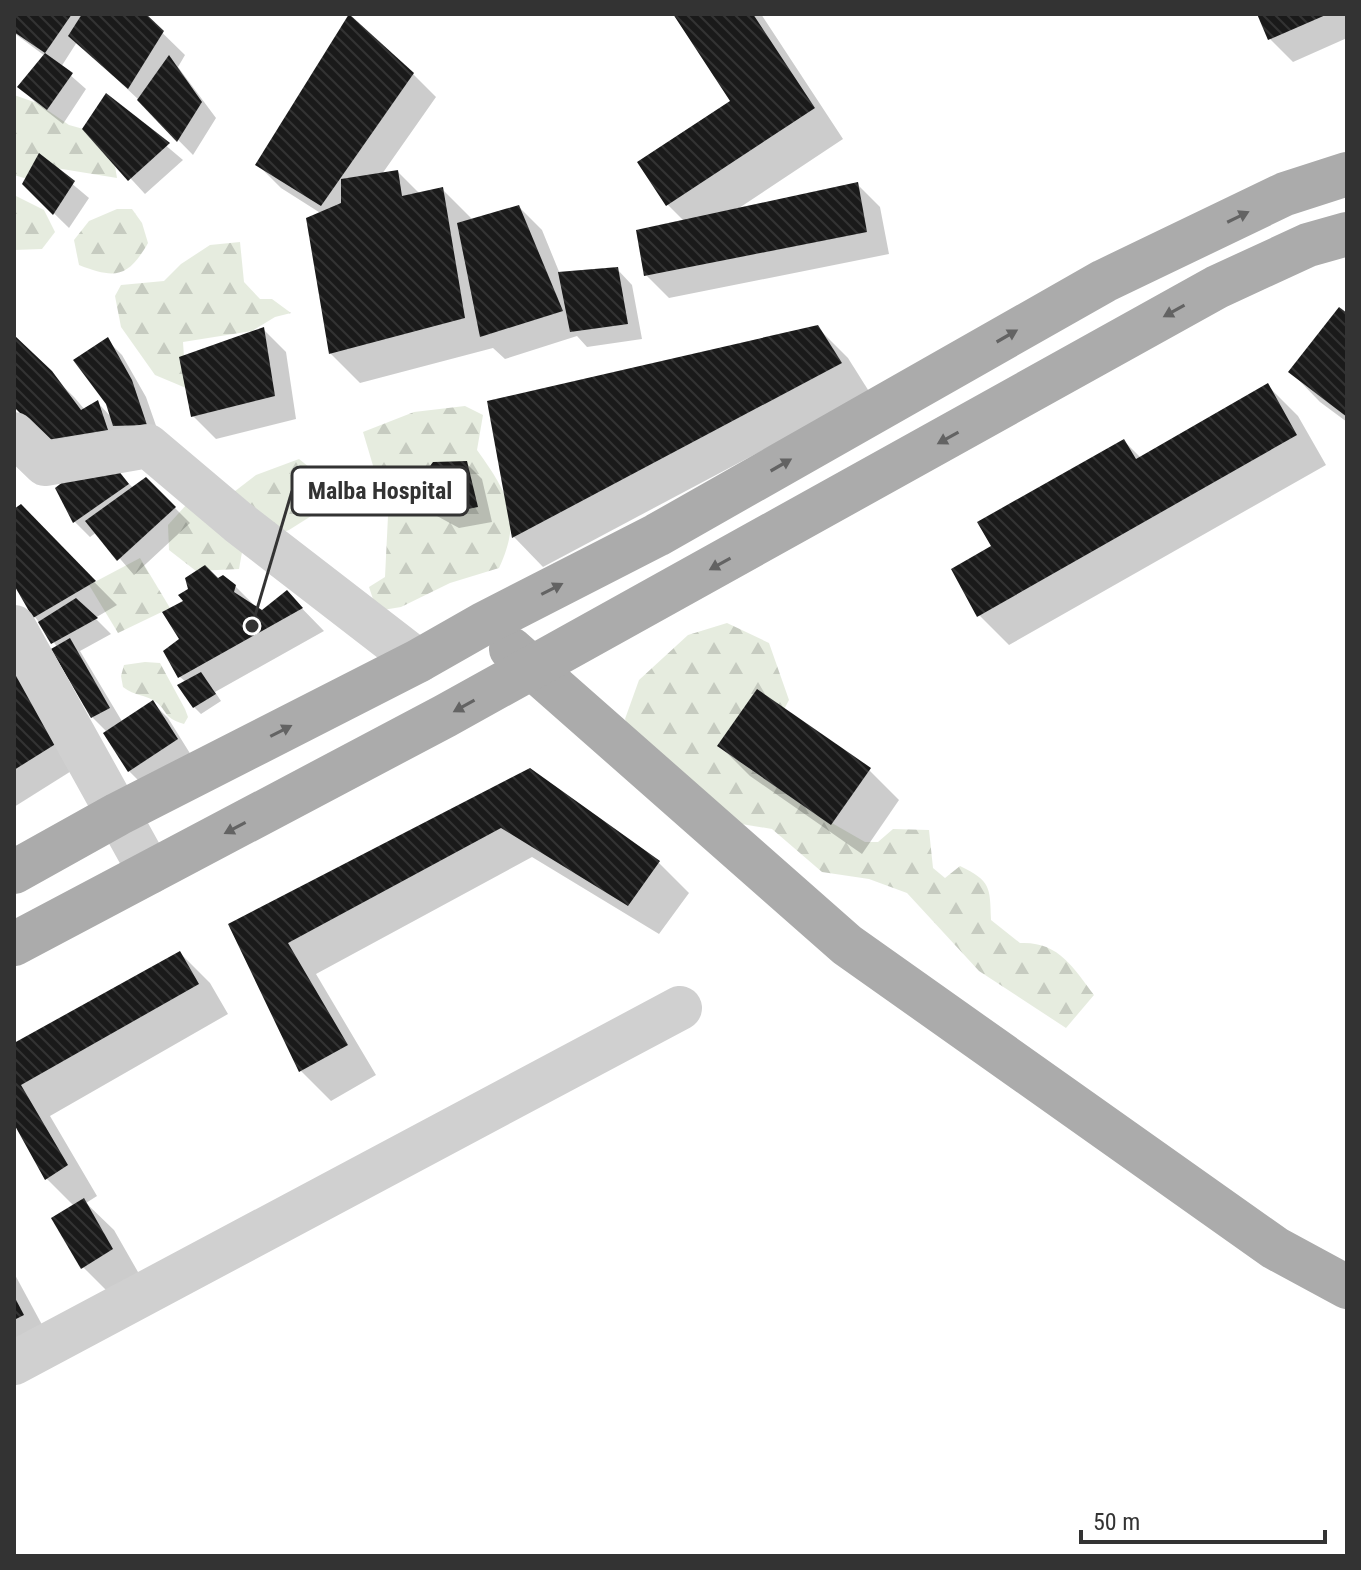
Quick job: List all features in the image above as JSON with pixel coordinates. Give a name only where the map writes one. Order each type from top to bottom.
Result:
[{"type":"main road","points":[[14,872],[118,814],[657,535],[1104,281],[1285,194],[1347,174]]},
{"type":"main road","points":[[14,944],[533,668],[1217,287],[1327,239],[1285,194]]},
{"type":"main road","points":[[483,624],[847,945],[1275,1248],[1347,1287]]},
{"type":"street","points":[[14,434],[29,474],[148,446],[238,522],[418,661]]},
{"type":"street","points":[[14,627],[150,872]]},
{"type":"street","points":[[14,1363],[680,1008]]},
{"type":"green space","points":[[14,95],[37,103],[69,125],[87,130],[115,166],[117,178],[56,168],[24,178],[14,175]]},
{"type":"green space","points":[[14,195],[44,210],[55,232],[42,249],[14,250]]},
{"type":"green space","points":[[117,209],[132,209],[142,223],[148,243],[141,255],[120,272],[102,272],[79,265],[74,240],[89,221]]},
{"type":"green space","points":[[240,242],[244,282],[260,299],[272,299],[291,313],[275,317],[252,331],[183,342],[186,388],[155,375],[121,327],[115,296],[121,285],[164,281],[181,264],[210,245]]},
{"type":"green space","points":[[465,406],[483,415],[477,450],[496,479],[508,506],[510,534],[499,568],[450,583],[401,607],[377,611],[369,587],[385,577],[388,516],[363,432],[414,412]]},
{"type":"green space","points":[[299,459],[314,471],[318,496],[316,513],[289,530],[270,537],[230,495],[256,475]]},
{"type":"green space","points":[[187,504],[244,541],[239,569],[196,571],[169,550],[168,525]]},
{"type":"green space","points":[[140,558],[170,608],[118,633],[89,585]]},
{"type":"green space","points":[[727,623],[769,643],[789,700],[779,719],[718,747],[811,811],[865,842],[878,842],[893,829],[929,830],[933,868],[945,878],[960,866],[978,876],[989,892],[991,920],[1020,943],[1045,946],[1055,951],[1094,995],[1066,1028],[979,971],[907,893],[869,879],[822,872],[772,829],[717,820],[653,772],[625,719],[639,680],[688,635]]},
{"type":"green space","points":[[160,663],[185,709],[188,717],[184,724],[168,716],[153,700],[123,687],[121,676],[124,665]]},
{"type":"building","points":[[14,14],[72,14],[45,53],[14,32]]},
{"type":"building","points":[[82,14],[146,14],[164,31],[128,89],[68,36]]},
{"type":"building","points":[[349,14],[414,73],[321,206],[255,165]]},
{"type":"building","points":[[673,14],[753,14],[815,108],[666,206],[637,162],[730,101]]},
{"type":"building","points":[[1257,14],[1328,14],[1268,40]]},
{"type":"building","points":[[45,53],[73,73],[47,110],[17,87]]},
{"type":"building","points":[[169,55],[202,102],[177,142],[137,100]]},
{"type":"building","points":[[106,93],[170,143],[128,181],[82,129]]},
{"type":"building","points":[[39,153],[75,181],[53,215],[22,184]]},
{"type":"building","points":[[398,170],[402,196],[443,187],[465,318],[329,354],[306,218],[341,203],[341,179]]},
{"type":"building","points":[[858,182],[867,232],[644,276],[636,230]]},
{"type":"building","points":[[519,205],[563,311],[480,337],[457,223]]},
{"type":"building","points":[[618,267],[628,324],[570,332],[558,272]]},
{"type":"building","points":[[1339,307],[1347,313],[1347,417],[1288,372]]},
{"type":"building","points":[[818,325],[842,363],[512,538],[487,401]]},
{"type":"building","points":[[264,327],[275,396],[191,417],[179,357]]},
{"type":"building","points":[[14,335],[52,371],[81,410],[98,400],[108,430],[47,440],[14,407]]},
{"type":"building","points":[[108,337],[132,380],[147,425],[113,426],[106,404],[73,360]]},
{"type":"building","points":[[1268,383],[1297,435],[977,617],[951,569],[991,546],[977,522],[1124,439],[1136,459]]},
{"type":"building","points":[[93,459],[110,460],[129,484],[73,523],[55,488]]},
{"type":"building","points":[[467,461],[478,507],[442,514],[408,496],[433,462]]},
{"type":"building","points":[[146,477],[176,507],[117,561],[85,521]]},
{"type":"building","points":[[21,504],[96,581],[33,618],[14,585],[14,509]]},
{"type":"building","points":[[205,565],[218,578],[223,575],[236,585],[234,592],[262,610],[287,590],[303,608],[178,678],[163,651],[179,639],[162,612],[183,601],[178,595],[188,589],[185,578]]},
{"type":"building","points":[[76,598],[98,618],[51,644],[38,622]]},
{"type":"building","points":[[70,638],[110,708],[91,718],[51,649]]},
{"type":"building","points":[[14,658],[62,740],[14,770]]},
{"type":"building","points":[[201,672],[216,694],[193,708],[177,685]]},
{"type":"building","points":[[757,689],[871,768],[831,825],[717,746]]},
{"type":"building","points":[[153,700],[178,739],[128,772],[103,733]]},
{"type":"building","points":[[530,768],[660,861],[628,906],[501,828],[288,943],[348,1045],[299,1072],[228,924]]},
{"type":"building","points":[[180,951],[199,984],[21,1085],[68,1165],[45,1180],[14,1124],[14,1043]]},
{"type":"building","points":[[84,1198],[113,1249],[81,1269],[51,1218]]},
{"type":"building","points":[[14,1296],[24,1315],[14,1320]]},
{"type":"place","name":"Malba Hospital","points":[[252,626]]}]
